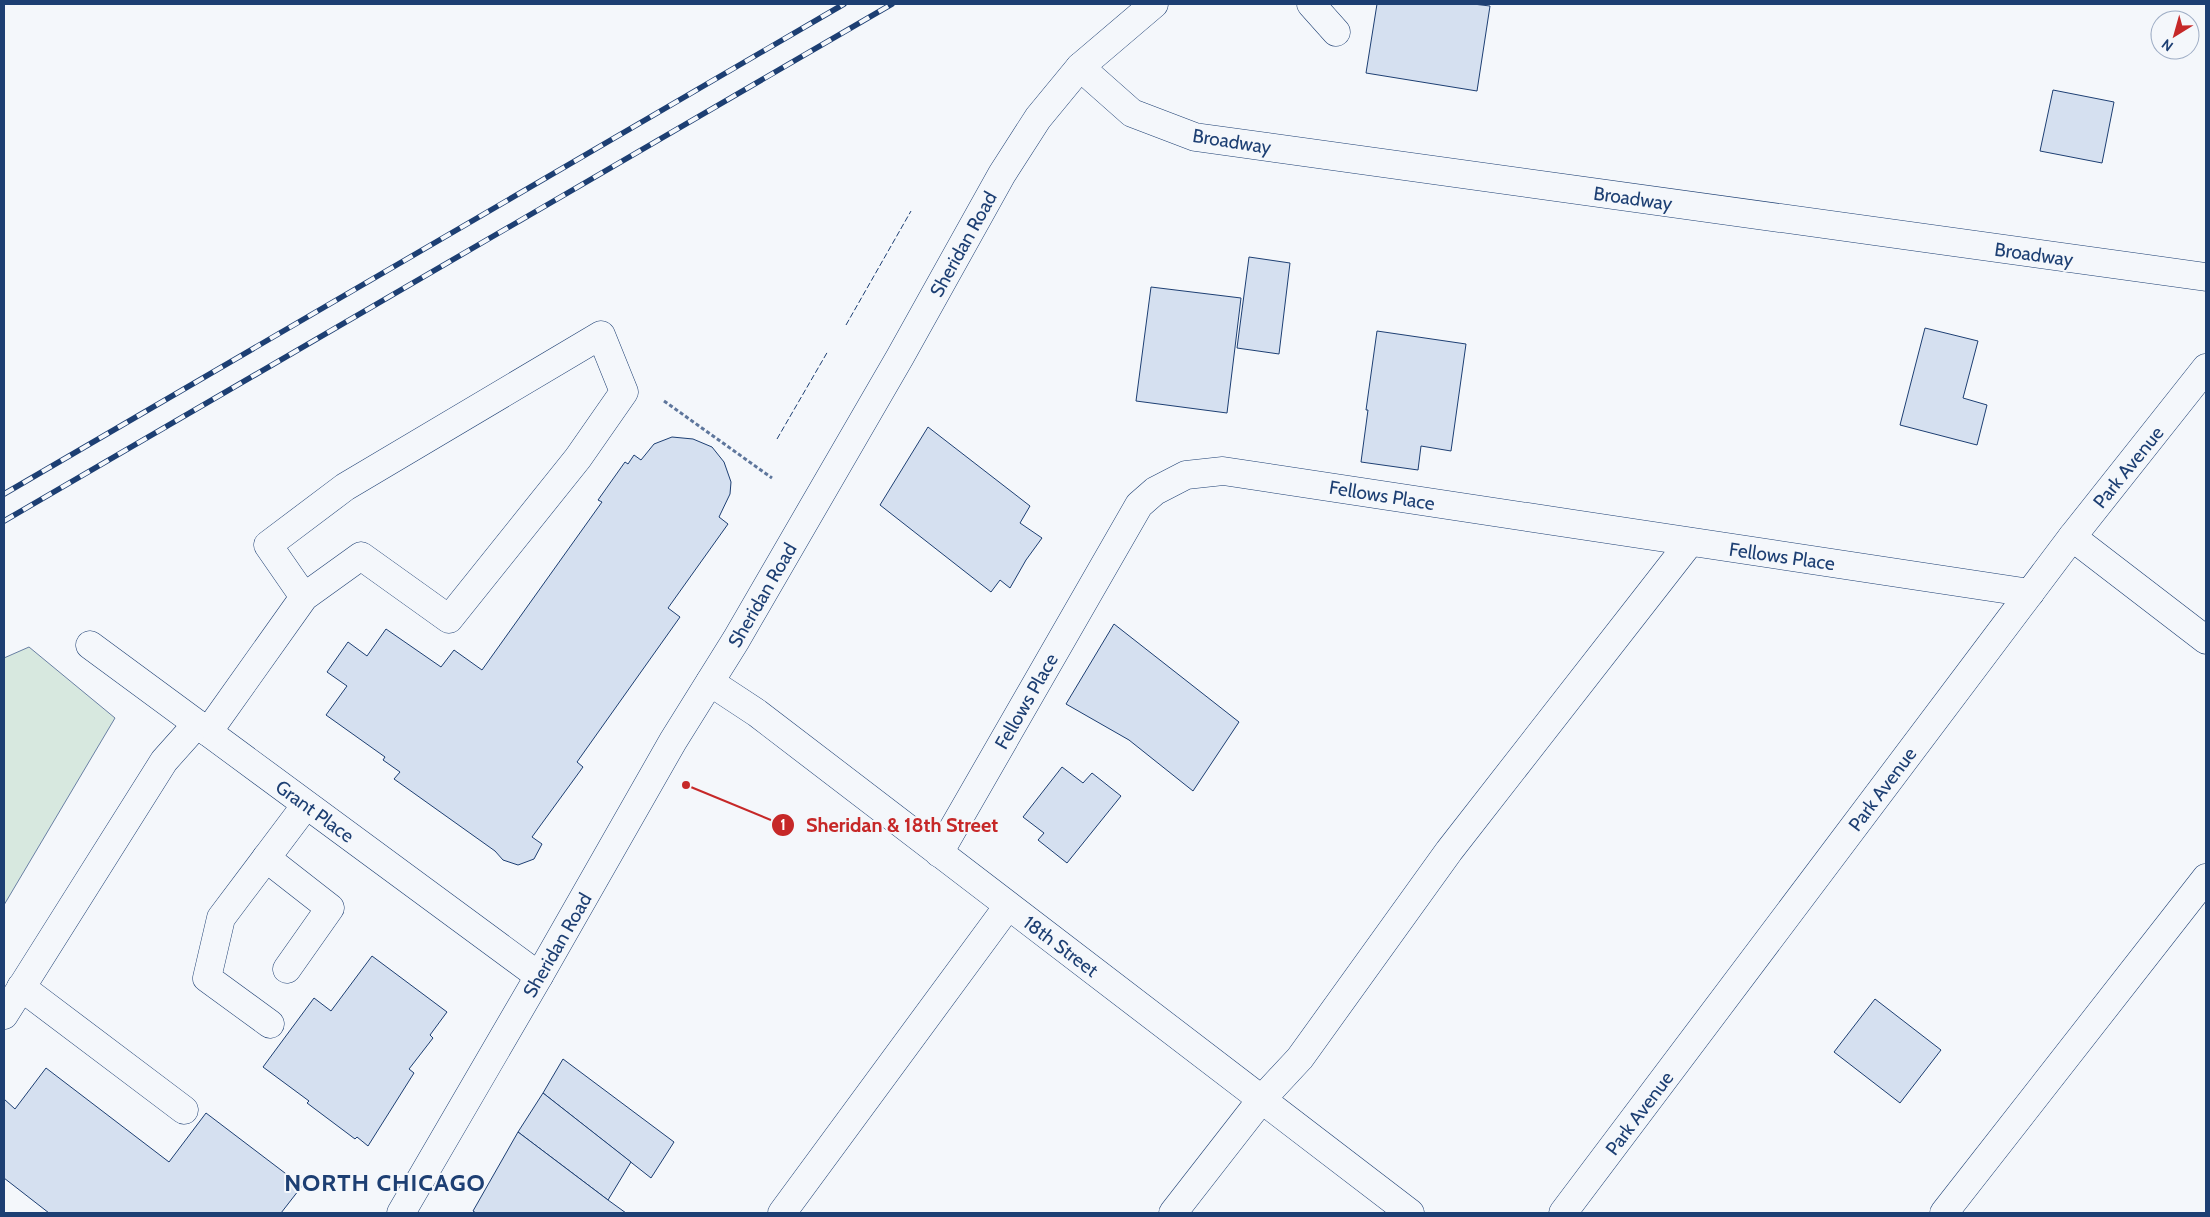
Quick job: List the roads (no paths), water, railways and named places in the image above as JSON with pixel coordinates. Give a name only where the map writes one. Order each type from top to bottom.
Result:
[{"type":"main road","name":"Sheridan Road","points":[[401,1213],[540,976],[673,740],[710,682],[890,374],[1002,174],[1038,118],[1080,67],[1154,4]]},
{"type":"main road","points":[[1311,4],[1336,32]]},
{"type":"main road","name":"Broadway","points":[[1080,67],[1132,113],[1195,137],[2206,277]]},
{"type":"main road","points":[[4,1015],[164,761],[203,728],[304,597],[361,556],[449,619],[578,458],[624,392],[601,335],[345,487],[268,545],[304,597]]},
{"type":"main road","name":"Park Avenue","points":[[1563,1213],[2072,536],[2206,368]]},
{"type":"main road","name":"Fellows Place","points":[[938,853],[1139,505],[1156,491],[1186,475],[1223,471],[2030,593]]},
{"type":"main road","points":[[2072,536],[2206,640]]},
{"type":"main road","points":[[1173,1213],[1262,1100],[1300,1058],[1449,851],[1690,542]]},
{"type":"main road","name":"Grant Place","points":[[90,645],[540,976]]},
{"type":"main road","name":"18th Street","points":[[710,682],[757,713],[1410,1213]]},
{"type":"main road","points":[[270,1024],[208,978],[221,918],[306,804]]},
{"type":"main road","points":[[266,858],[330,908],[287,969]]},
{"type":"main road","points":[[1944,1213],[2206,878]]},
{"type":"main road","points":[[782,1213],[1008,906]]},
{"type":"main road","points":[[21,987],[184,1110]]},
{"type":"railway","points":[[4,494],[844,4]]},
{"type":"railway","points":[[4,521],[892,4]]},
{"type":"place","name":"Sheridan & 18th Street","points":[[686,785]]},
{"type":"district","name":"NORTH CHICAGO","points":[[385,1183]]}]
